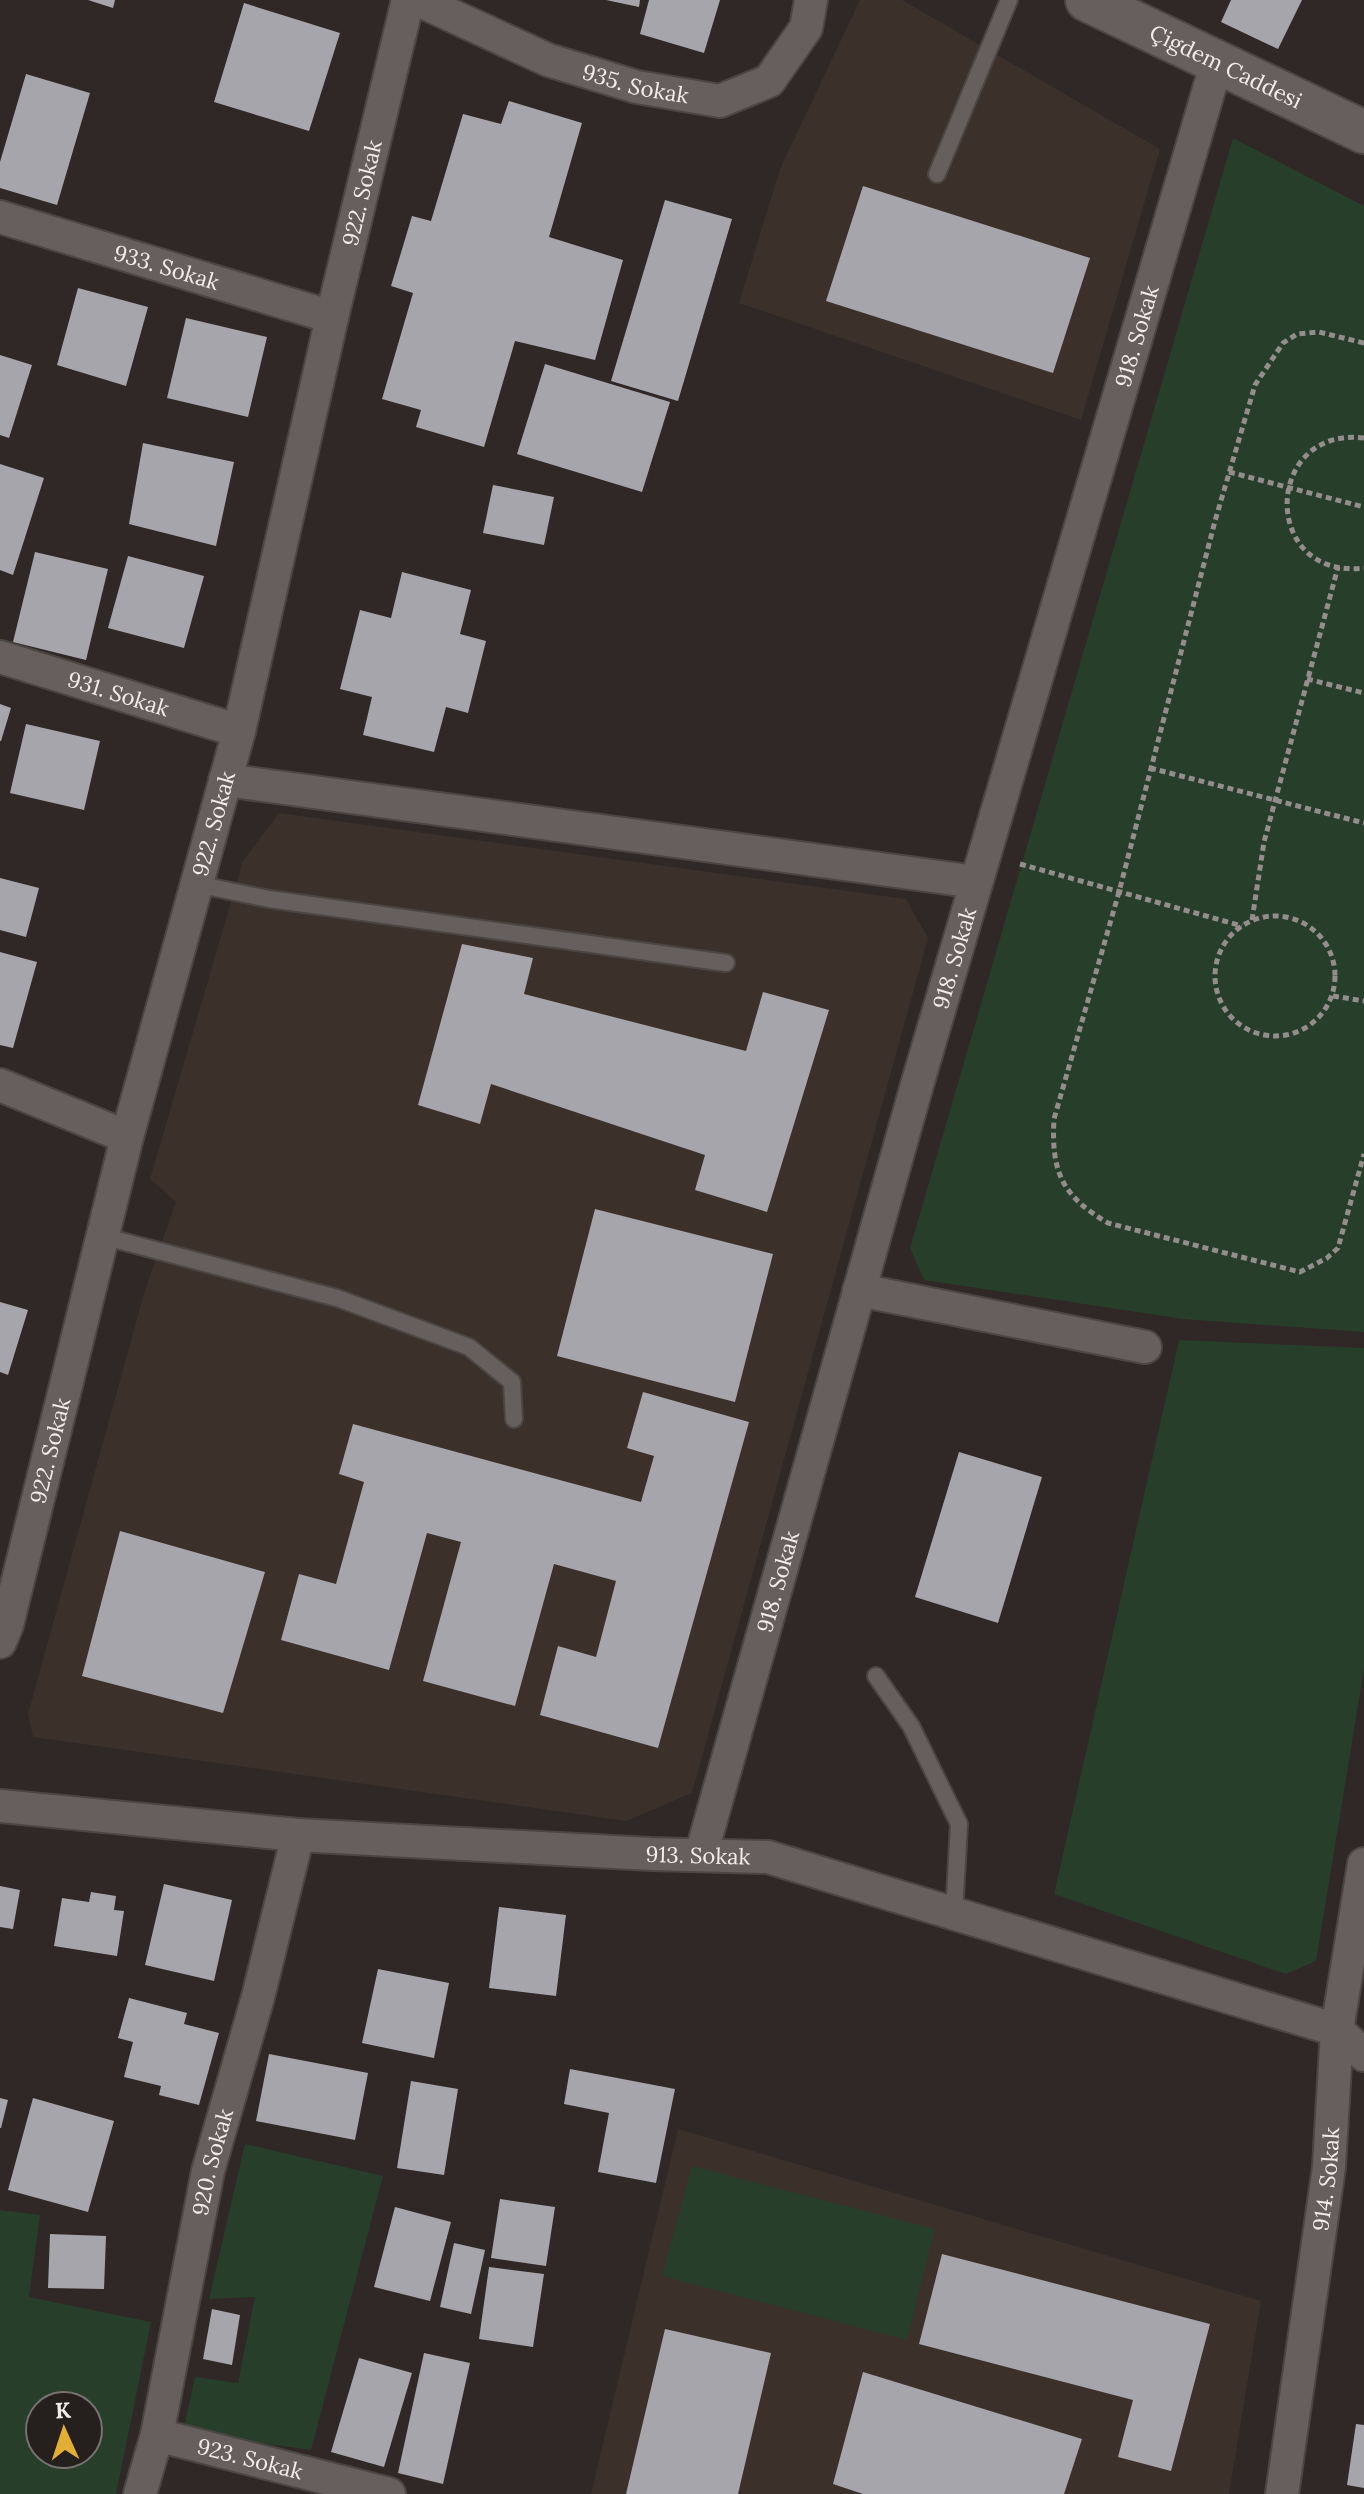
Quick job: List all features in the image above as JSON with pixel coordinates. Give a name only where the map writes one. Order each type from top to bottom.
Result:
[{"type":"street","name":"922. Sokak","points":[[0,1642],[7,1625],[127,1137],[239,731],[332,317],[408,0]]},
{"type":"street","name":"935. Sokak","points":[[418,0],[548,60],[637,87],[720,101],[769,81],[806,28],[811,0]]},
{"type":"street","name":"Çigdem Caddesi","points":[[1087,0],[1364,132]]},
{"type":"street","name":"918. Sokak","points":[[701,1855],[980,868],[1217,62]]},
{"type":"street","name":"933. Sokak","points":[[0,217],[332,317]]},
{"type":"street","name":"931. Sokak","points":[[0,657],[239,731]]},
{"type":"street","points":[[225,780],[980,868]]},
{"type":"street","points":[[0,1085],[127,1137]]},
{"type":"street","points":[[859,1290],[1145,1347]]},
{"type":"street","name":"913. Sokak","points":[[0,1806],[298,1835],[768,1857],[1337,2030],[1364,2055]]},
{"type":"street","name":"920. Sokak","points":[[140,2494],[157,2435],[208,2171],[258,1997],[298,1835]]},
{"type":"street","name":"914. Sokak","points":[[1282,2494],[1329,2167],[1337,2030],[1364,1864]]},
{"type":"street","name":"923. Sokak","points":[[157,2435],[389,2494]]},
{"type":"lane","points":[[937,174],[1009,0]]},
{"type":"lane","points":[[196,884],[269,899],[726,963]]},
{"type":"lane","points":[[102,1236],[337,1298],[469,1347],[512,1382],[514,1419]]},
{"type":"lane","points":[[876,1676],[911,1726],[959,1824],[954,1914]]},
{"type":"path","points":[[1364,343],[1319,332],[1297,334],[1283,343],[1255,385],[1229,472],[1119,892],[1054,1119],[1055,1159],[1065,1187],[1083,1208],[1108,1223],[1300,1272],[1327,1258],[1338,1248],[1364,1154]]},
{"type":"path","points":[[1364,438],[1340,439],[1319,446],[1302,459],[1291,477],[1286,498],[1287,519],[1295,538],[1310,555],[1328,565],[1349,570],[1364,568]]},
{"type":"path","points":[[1229,472],[1364,507]]},
{"type":"path","points":[[1252,920],[1264,842],[1338,567]]},
{"type":"path","points":[[1307,679],[1364,693]]},
{"type":"path","points":[[1150,768],[1364,823]]},
{"type":"path","points":[[980,868],[1119,892],[1243,926]]},
{"type":"path","points":[[1272,916],[1292,918],[1310,927],[1324,940],[1333,958],[1336,976],[1333,996],[1323,1013],[1309,1027],[1291,1035],[1271,1037],[1252,1032],[1235,1021],[1222,1005],[1216,986],[1216,966],[1223,947],[1252,920],[1272,916]]},
{"type":"path","points":[[1333,996],[1364,1001]]},
{"type":"shaded area","points":[[860,0],[902,0],[1160,149],[1081,420],[739,303],[780,169]]},
{"type":"shaded area","points":[[279,813],[906,899],[928,938],[692,1793],[626,1821],[33,1737],[28,1714],[145,1290],[176,1202],[150,1179],[243,861]]},
{"type":"shaded area","points":[[678,2129],[1261,2301],[1229,2494],[591,2494]]},
{"type":"green space","points":[[1233,138],[1364,206],[1364,1332],[1183,1319],[924,1280],[910,1248]]},
{"type":"green space","points":[[1179,1340],[1364,1348],[1364,1669],[1316,1961],[1286,1974],[1054,1894]]},
{"type":"green space","points":[[245,2144],[383,2176],[311,2450],[183,2432],[195,2377],[238,2383],[255,2297],[209,2299]]},
{"type":"green space","points":[[692,2166],[935,2229],[907,2340],[662,2276]]},
{"type":"green space","points":[[0,2210],[40,2215],[29,2297],[151,2322],[116,2494],[0,2494]]},
{"type":"building","points":[[88,0],[115,0],[113,8]]},
{"type":"building","points":[[606,0],[640,0],[639,7]]},
{"type":"building","points":[[649,0],[720,0],[704,53],[640,34]]},
{"type":"building","points":[[1231,0],[1302,0],[1278,49],[1221,22]]},
{"type":"building","points":[[244,3],[340,33],[309,131],[214,102]]},
{"type":"building","points":[[26,74],[90,93],[57,205],[0,188],[0,162]]},
{"type":"building","points":[[509,101],[582,123],[549,237],[623,260],[595,360],[515,341],[484,447],[416,427],[421,410],[382,399],[413,293],[391,286],[412,216],[431,221],[463,114],[501,124]]},
{"type":"building","points":[[863,186],[1090,258],[1053,373],[826,301]]},
{"type":"building","points":[[665,200],[732,219],[678,401],[611,381]]},
{"type":"building","points":[[78,288],[148,307],[126,386],[57,365]]},
{"type":"building","points":[[186,318],[267,337],[248,417],[167,398]]},
{"type":"building","points":[[0,355],[32,365],[9,438],[0,435]]},
{"type":"building","points":[[545,364],[670,402],[642,492],[517,454]]},
{"type":"building","points":[[143,443],[234,462],[216,546],[129,524]]},
{"type":"building","points":[[0,464],[44,478],[13,575],[0,570]]},
{"type":"building","points":[[493,485],[554,497],[544,545],[483,533]]},
{"type":"building","points":[[35,552],[108,569],[86,660],[13,642]]},
{"type":"building","points":[[128,556],[204,576],[184,648],[108,628]]},
{"type":"building","points":[[402,572],[471,590],[460,634],[486,641],[468,713],[446,707],[434,752],[363,735],[372,697],[340,689],[360,610],[391,618]]},
{"type":"building","points":[[0,704],[11,708],[1,741],[0,741]]},
{"type":"building","points":[[26,724],[100,741],[84,810],[10,793]]},
{"type":"building","points":[[0,878],[39,888],[26,937],[0,930]]},
{"type":"building","points":[[462,944],[533,958],[524,994],[746,1051],[763,992],[829,1010],[767,1212],[695,1190],[705,1155],[491,1084],[480,1124],[418,1105]]},
{"type":"building","points":[[0,952],[37,962],[13,1048],[0,1045]]},
{"type":"building","points":[[595,1209],[773,1254],[735,1402],[557,1356]]},
{"type":"building","points":[[0,1302],[28,1310],[8,1375],[0,1372]]},
{"type":"building","points":[[643,1392],[749,1422],[658,1748],[540,1715],[558,1646],[596,1657],[616,1581],[554,1564],[515,1706],[423,1681],[461,1542],[427,1533],[389,1670],[281,1640],[299,1574],[336,1584],[364,1482],[339,1474],[353,1424],[641,1502],[654,1456],[627,1448]]},
{"type":"building","points":[[959,1452],[1042,1477],[998,1623],[915,1597]]},
{"type":"building","points":[[120,1531],[265,1572],[223,1713],[82,1676]]},
{"type":"building","points":[[164,1884],[232,1900],[214,1981],[145,1965]]},
{"type":"building","points":[[0,1886],[20,1890],[13,1929],[0,1927]]},
{"type":"building","points":[[91,1892],[116,1896],[114,1910],[124,1911],[117,1956],[54,1946],[62,1898],[89,1902]]},
{"type":"building","points":[[499,1907],[566,1915],[556,1996],[489,1988]]},
{"type":"building","points":[[378,1969],[449,1983],[434,2058],[362,2043]]},
{"type":"building","points":[[129,1998],[187,2013],[184,2024],[219,2033],[199,2105],[159,2095],[161,2086],[124,2077],[133,2042],[118,2038]]},
{"type":"building","points":[[269,2054],[368,2073],[355,2140],[256,2121]]},
{"type":"building","points":[[570,2069],[675,2089],[656,2183],[598,2172],[609,2113],[564,2104]]},
{"type":"building","points":[[411,2081],[458,2089],[444,2175],[397,2168]]},
{"type":"building","points":[[0,2098],[8,2100],[1,2128],[0,2128]]},
{"type":"building","points":[[33,2098],[114,2121],[88,2212],[8,2190]]},
{"type":"building","points":[[500,2199],[555,2207],[546,2266],[491,2258]]},
{"type":"building","points":[[395,2207],[451,2222],[430,2301],[374,2287]]},
{"type":"building","points":[[50,2234],[106,2236],[104,2289],[48,2288]]},
{"type":"building","points":[[454,2243],[485,2250],[471,2314],[440,2307]]},
{"type":"building","points":[[942,2254],[1210,2324],[1171,2471],[1118,2457],[1133,2400],[919,2344]]},
{"type":"building","points":[[489,2267],[544,2274],[533,2347],[479,2339]]},
{"type":"building","points":[[212,2309],[240,2315],[232,2365],[203,2359]]},
{"type":"building","points":[[665,2329],[771,2353],[738,2494],[626,2494]]},
{"type":"building","points":[[424,2353],[470,2363],[443,2484],[398,2473]]},
{"type":"building","points":[[359,2358],[412,2373],[384,2467],[331,2452]]},
{"type":"building","points":[[863,2372],[1082,2439],[1064,2494],[863,2494],[833,2484]]},
{"type":"building","points":[[1356,2424],[1364,2425],[1364,2488],[1347,2485]]}]
